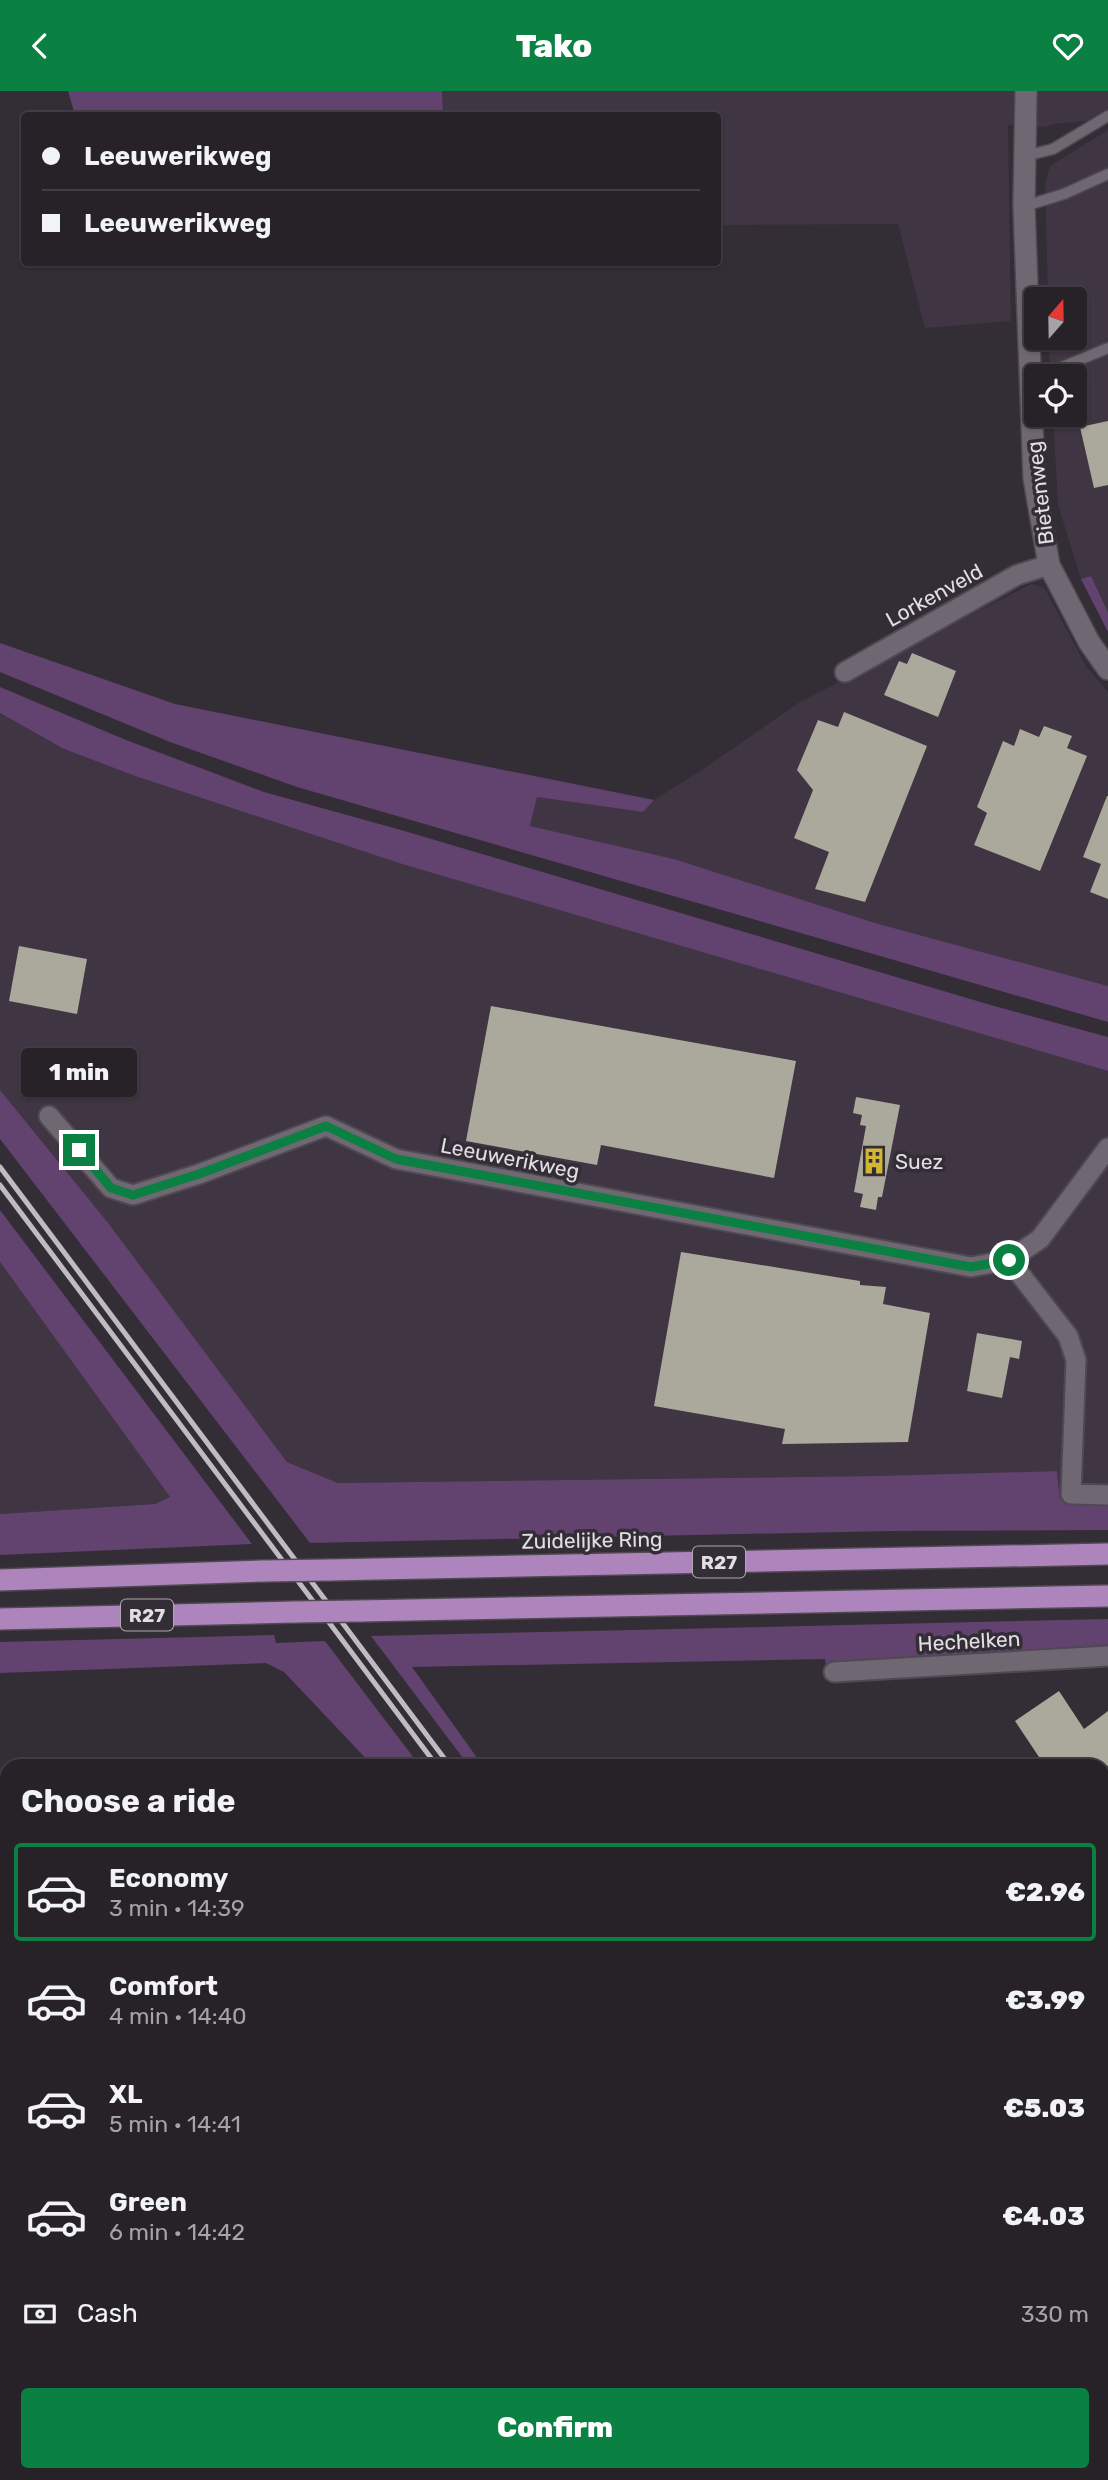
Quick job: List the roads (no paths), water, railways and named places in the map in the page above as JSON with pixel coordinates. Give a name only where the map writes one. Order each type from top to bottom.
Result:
[{"type":"highway","name":"Zuidelijke Ring","points":[[0,1580],[264,1571],[1108,1554]]},
{"type":"highway","name":"R27","points":[[0,1619],[1108,1595]]},
{"type":"street","name":"Bietenweg","points":[[1026,92],[1024,206],[1034,364]]},
{"type":"street","name":"Bietenweg","points":[[1035,427],[1034,478],[1049,565],[1089,642],[1108,669]]},
{"type":"street","name":"Lorkenveld","points":[[845,672],[1017,575],[1049,565]]},
{"type":"street","name":"Leeuwerikweg","points":[[49,1117],[111,1188],[133,1195],[199,1174],[326,1126],[396,1159],[971,1267],[1009,1260],[1040,1239],[1108,1148]]},
{"type":"street","points":[[1009,1260],[1068,1336],[1076,1360],[1071,1494],[1108,1495]]},
{"type":"street","name":"Hechelken","points":[[834,1672],[1108,1656]]},
{"type":"lane","points":[[1025,156],[1053,149],[1108,116]]},
{"type":"lane","points":[[1024,206],[1064,194],[1108,174]]},
{"type":"lane","points":[[1069,364],[1108,348]]},
{"type":"railway","points":[[0,1167],[445,1759]]},
{"type":"railway","points":[[0,1185],[432,1759]]},
{"type":"place","name":"Suez","points":[[874,1161]]}]
